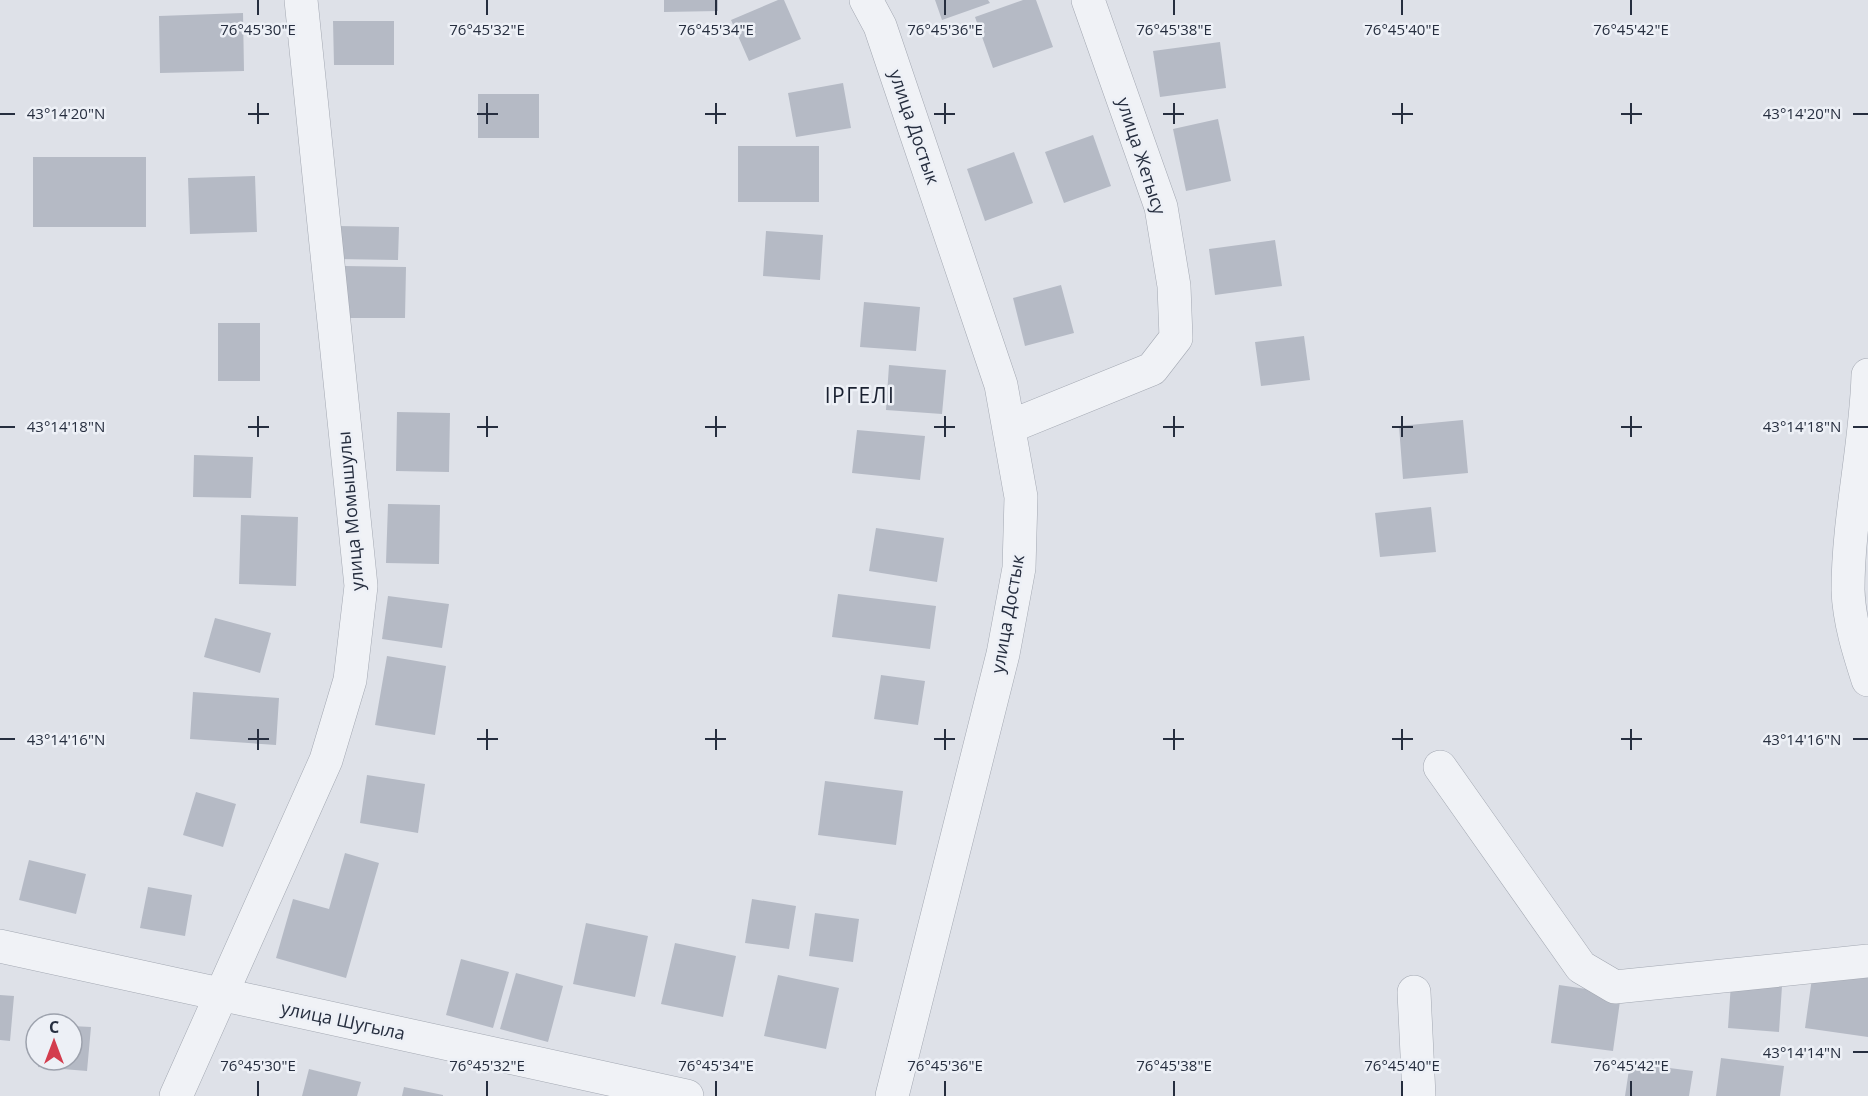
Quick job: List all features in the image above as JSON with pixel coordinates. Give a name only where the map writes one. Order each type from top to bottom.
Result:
[{"type":"street","name":"улица Момышулы","points":[[176,1096],[326,760],[350,680],[361,586],[301,0]]},
{"type":"street","name":"улица Достык","points":[[866,0],[880,26],[997,374],[1021,497],[1019,568],[1003,654],[892,1096]]},
{"type":"street","name":"улица Жетысу","points":[[1009,427],[1152,369],[1176,338],[1174,286],[1161,207],[1088,0]]},
{"type":"street","points":[[1868,391],[1853,508],[1848,592],[1857,647],[1868,680]]},
{"type":"street","points":[[1440,767],[1581,968],[1615,987],[1868,961]]},
{"type":"street","name":"улица Шугыла","points":[[0,946],[687,1096]]},
{"type":"street","points":[[1414,992],[1419,1096]]},
{"type":"building","points":[[664,0],[718,0],[718,11],[664,12]]},
{"type":"building","points":[[778,0],[784,0],[801,39],[749,61],[731,20]]},
{"type":"building","points":[[935,0],[988,0],[990,3],[942,20]]},
{"type":"building","points":[[1023,0],[1036,0],[1053,47],[993,68],[975,17]]},
{"type":"building","points":[[243,13],[244,71],[160,73],[159,16]]},
{"type":"building","points":[[333,21],[394,21],[394,65],[334,65]]},
{"type":"building","points":[[1220,42],[1226,88],[1160,97],[1153,51]]},
{"type":"building","points":[[843,83],[851,128],[796,137],[788,93]]},
{"type":"building","points":[[478,94],[539,94],[539,138],[478,138]]},
{"type":"building","points":[[1218,119],[1231,181],[1186,191],[1173,129]]},
{"type":"building","points":[[1093,135],[1111,186],[1064,203],[1045,152]]},
{"type":"building","points":[[738,146],[819,146],[819,202],[738,202]]},
{"type":"building","points":[[1014,152],[1033,203],[985,221],[967,169]]},
{"type":"building","points":[[33,157],[146,157],[146,227],[33,227]]},
{"type":"building","points":[[255,176],[257,232],[190,234],[188,178]]},
{"type":"building","points":[[337,226],[399,227],[398,260],[337,259]]},
{"type":"building","points":[[766,231],[823,235],[820,280],[763,276]]},
{"type":"building","points":[[1275,240],[1282,286],[1215,295],[1209,249]]},
{"type":"building","points":[[345,266],[406,267],[405,318],[344,318]]},
{"type":"building","points":[[1061,285],[1074,333],[1025,346],[1013,298]]},
{"type":"building","points":[[864,302],[920,307],[916,351],[860,347]]},
{"type":"building","points":[[218,323],[260,323],[260,381],[218,381]]},
{"type":"building","points":[[1304,336],[1310,380],[1261,386],[1255,342]]},
{"type":"building","points":[[889,365],[946,370],[942,414],[886,410]]},
{"type":"building","points":[[397,412],[450,413],[449,472],[396,471]]},
{"type":"building","points":[[1463,420],[1468,473],[1403,479],[1399,426]]},
{"type":"building","points":[[857,430],[925,436],[920,480],[852,473]]},
{"type":"building","points":[[194,455],[253,457],[251,498],[193,497]]},
{"type":"building","points":[[388,504],[440,505],[439,564],[386,563]]},
{"type":"building","points":[[1431,507],[1436,552],[1380,557],[1375,513]]},
{"type":"building","points":[[241,515],[298,517],[296,586],[239,584]]},
{"type":"building","points":[[876,528],[944,538],[937,582],[869,571]]},
{"type":"building","points":[[838,594],[936,606],[930,649],[832,637]]},
{"type":"building","points":[[388,596],[449,604],[442,648],[382,639]]},
{"type":"building","points":[[215,618],[271,633],[260,673],[204,657]]},
{"type":"building","points":[[387,656],[446,666],[435,735],[375,725]]},
{"type":"building","points":[[881,675],[925,681],[918,725],[874,719]]},
{"type":"building","points":[[193,692],[279,698],[276,745],[190,739]]},
{"type":"building","points":[[367,775],[425,784],[418,833],[360,823]]},
{"type":"building","points":[[825,781],[903,791],[896,845],[818,835]]},
{"type":"building","points":[[196,792],[236,804],[223,847],[183,835]]},
{"type":"building","points":[[345,853],[379,863],[346,978],[276,958],[293,899],[329,909]]},
{"type":"building","points":[[29,860],[86,874],[76,914],[19,900]]},
{"type":"building","points":[[148,887],[192,895],[185,936],[140,928]]},
{"type":"building","points":[[752,899],[796,906],[789,949],[745,943]]},
{"type":"building","points":[[815,913],[859,919],[853,962],[809,956]]},
{"type":"building","points":[[586,923],[648,936],[635,997],[573,984]]},
{"type":"building","points":[[675,943],[736,956],[723,1017],[661,1004]]},
{"type":"building","points":[[461,959],[509,972],[493,1028],[446,1015]]},
{"type":"building","points":[[1813,971],[1868,978],[1868,1037],[1805,1028]]},
{"type":"building","points":[[516,973],[563,986],[548,1042],[500,1029]]},
{"type":"building","points":[[778,975],[839,988],[826,1049],[764,1036]]},
{"type":"building","points":[[1731,983],[1782,986],[1779,1032],[1728,1028]]},
{"type":"building","points":[[1559,985],[1621,994],[1613,1051],[1551,1043]]},
{"type":"building","points":[[0,995],[14,996],[10,1041],[0,1040]]},
{"type":"building","points":[[84,1027],[91,1027],[87,1071],[84,1071]]},
{"type":"building","points":[[1721,1058],[1784,1066],[1780,1096],[1716,1096]]},
{"type":"building","points":[[1630,1063],[1693,1071],[1689,1096],[1625,1096]]},
{"type":"building","points":[[309,1069],[361,1082],[357,1096],[302,1096]]},
{"type":"building","points":[[404,1087],[443,1095],[443,1096],[402,1096]]},
{"type":"district","name":"ІРГЕЛІ","points":[[860,396]]}]
